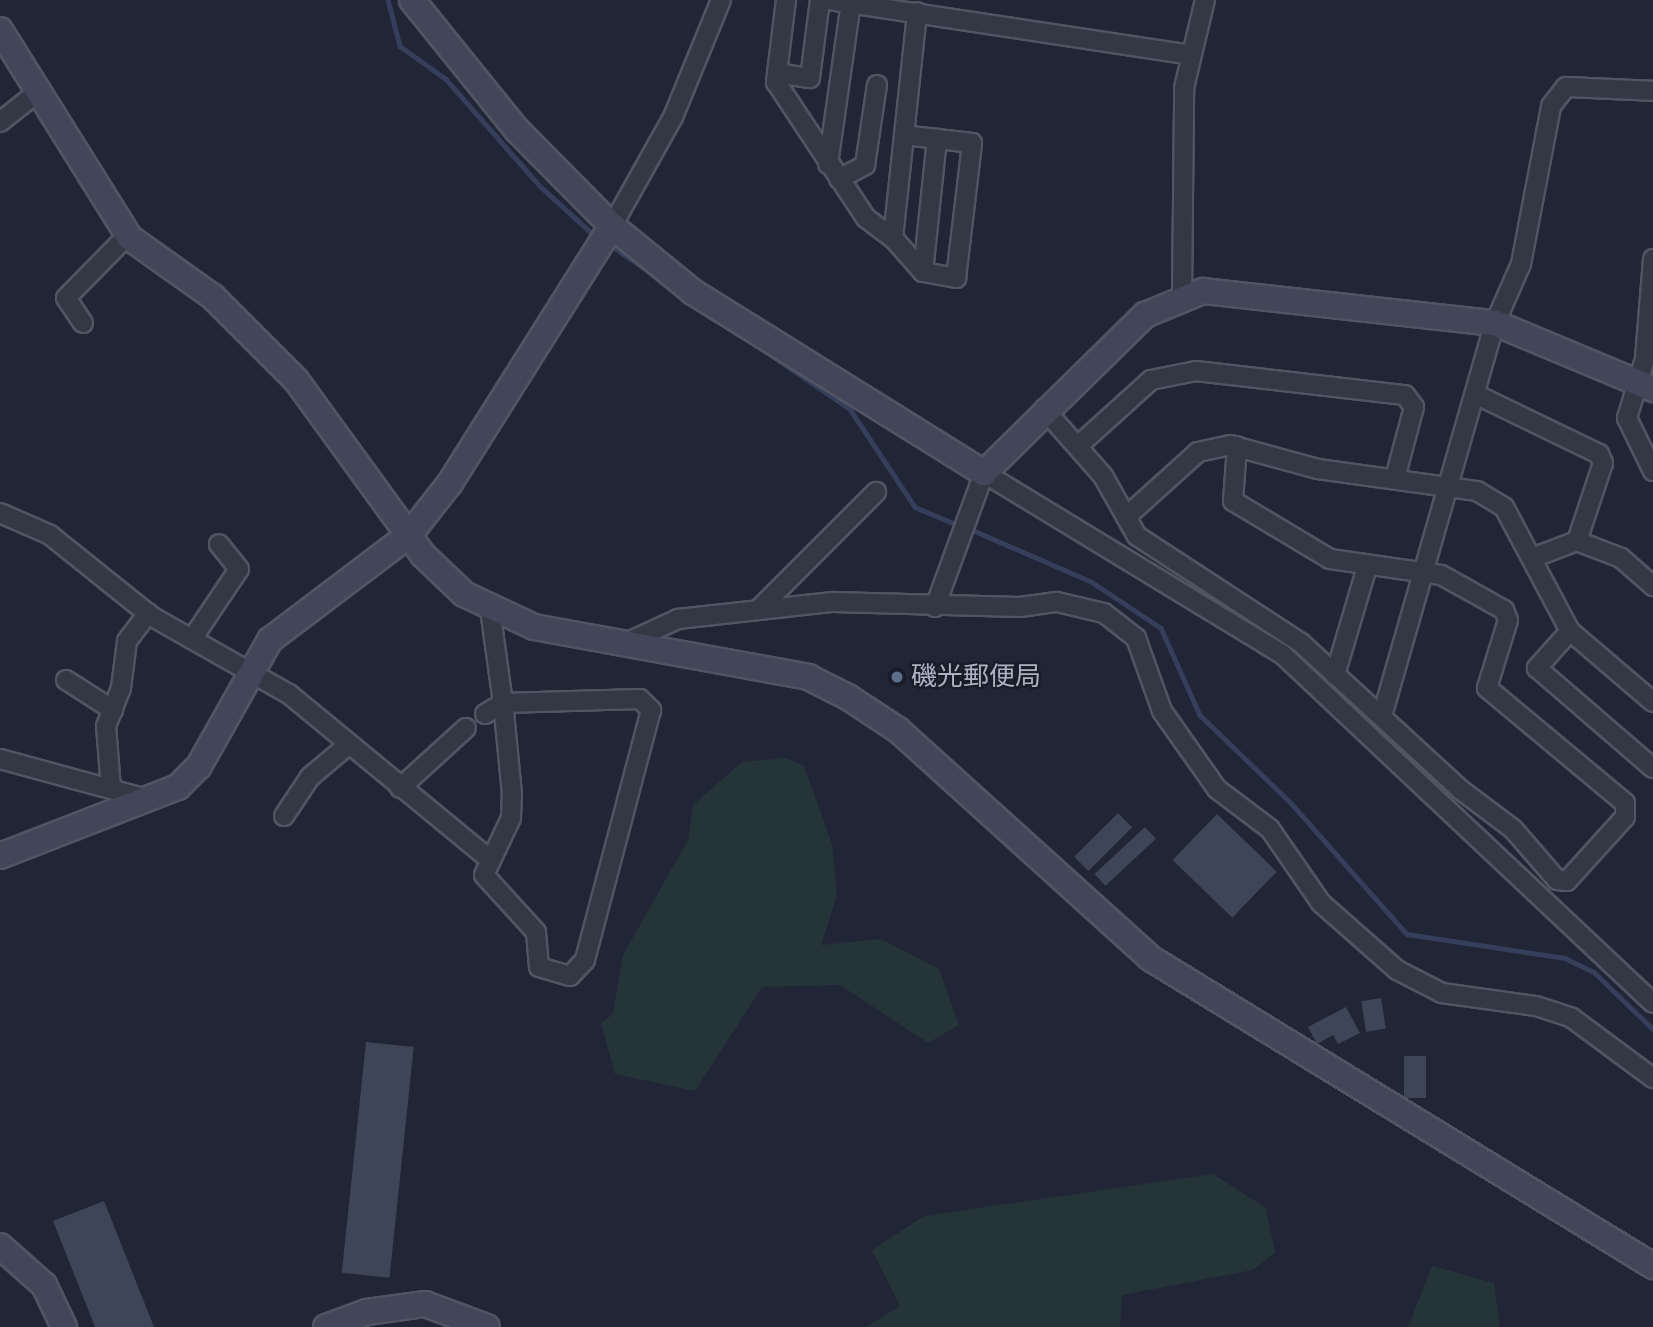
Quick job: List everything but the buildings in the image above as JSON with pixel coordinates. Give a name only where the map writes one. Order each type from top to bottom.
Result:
[{"type":"street","points":[[412,0],[517,130],[607,235],[693,292],[984,473],[1282,654],[1653,1003]]},
{"type":"street","points":[[0,856],[178,786],[199,766],[248,669],[282,628],[410,534],[473,450],[607,235],[673,117],[721,0]]},
{"type":"street","points":[[786,0],[777,74],[798,121],[873,226],[893,238],[923,272],[956,278],[972,143],[904,135]]},
{"type":"street","points":[[777,74],[810,78],[820,0]]},
{"type":"street","points":[[828,0],[1187,54]]},
{"type":"street","points":[[1182,296],[1187,54],[1205,0]]},
{"type":"street","points":[[828,164],[851,3]]},
{"type":"street","points":[[893,238],[917,12]]},
{"type":"street","points":[[0,30],[128,235],[213,297],[296,380],[443,576],[490,609],[534,627],[794,674],[848,696],[898,730],[1150,958],[1653,1266]]},
{"type":"street","points":[[839,179],[865,165],[877,85]]},
{"type":"street","points":[[1382,716],[1495,323],[1521,264],[1556,95],[1566,87],[1653,91]]},
{"type":"street","points":[[0,121],[38,92]]},
{"type":"street","points":[[923,272],[937,139]]},
{"type":"street","points":[[83,323],[66,298],[128,235]]},
{"type":"street","points":[[1653,259],[1643,387],[1627,418],[1653,471]]},
{"type":"street","points":[[935,607],[954,540],[984,473],[1044,409],[1145,315],[1182,296],[1228,290],[1495,323],[1643,387]]},
{"type":"street","points":[[1079,444],[1151,380],[1196,371],[1405,395],[1414,407],[1395,478]]},
{"type":"street","points":[[1475,394],[1599,454],[1603,463],[1577,541]]},
{"type":"street","points":[[1044,409],[1079,444],[1137,536],[1301,643],[1513,829],[1558,880],[1567,881],[1625,817],[1625,803],[1487,688],[1508,620],[1504,610],[1441,575],[1367,567],[1318,553],[1233,501],[1237,446]]},
{"type":"street","points":[[1126,517],[1198,452],[1237,446],[1318,469],[1477,491],[1504,508],[1535,557],[1570,631],[1653,702]]},
{"type":"street","points":[[761,607],[876,492]]},
{"type":"street","points":[[0,513],[50,535],[148,614],[248,669],[348,745],[489,859]]},
{"type":"street","points":[[1535,557],[1577,541],[1621,558],[1653,586]]},
{"type":"street","points":[[192,639],[239,569],[219,544]]},
{"type":"street","points":[[1335,675],[1367,567]]},
{"type":"street","points":[[622,645],[662,623],[761,607],[935,607],[1057,602],[1121,623],[1139,645],[1162,711],[1217,789],[1270,830],[1321,903],[1397,971],[1442,993],[1536,1006],[1572,1018],[1653,1078]]},
{"type":"street","points":[[485,714],[503,703],[640,699],[649,704],[651,716],[577,973],[539,967],[536,932],[486,882],[489,859],[511,818],[503,703],[490,609]]},
{"type":"street","points":[[111,789],[104,734],[113,710],[127,641],[148,614]]},
{"type":"street","points":[[1570,631],[1538,668],[1653,768]]},
{"type":"street","points":[[66,680],[113,710]]},
{"type":"street","points":[[400,788],[466,728]]},
{"type":"street","points":[[284,816],[310,777],[348,745]]},
{"type":"street","points":[[0,759],[147,799]]},
{"type":"street","points":[[0,1246],[44,1285],[64,1327]]},
{"type":"street","points":[[326,1327],[367,1312],[425,1304],[487,1327]]},
{"type":"shaded area","points":[[786,758],[804,766],[832,844],[837,895],[821,945],[881,939],[939,969],[959,1025],[928,1043],[840,985],[762,987],[695,1091],[615,1074],[601,1023],[613,1014],[623,955],[688,840],[693,805],[742,762]]},
{"type":"shaded area","points":[[1213,1174],[1266,1208],[1275,1253],[1253,1270],[1122,1295],[1120,1327],[866,1327],[900,1306],[872,1250],[924,1216]]},
{"type":"shaded area","points":[[1432,1266],[1494,1283],[1500,1327],[1408,1327]]},
{"type":"waterway","points":[[388,0],[400,46],[446,79],[541,187],[595,236]]},
{"type":"waterway","points":[[609,244],[850,409],[915,507],[960,526]]},
{"type":"waterway","points":[[968,528],[1092,582],[1161,628],[1200,715],[1291,803],[1407,934],[1565,958],[1594,972],[1653,1029]]},
{"type":"place","name":"磯光郵便局","points":[[897,677]]}]
